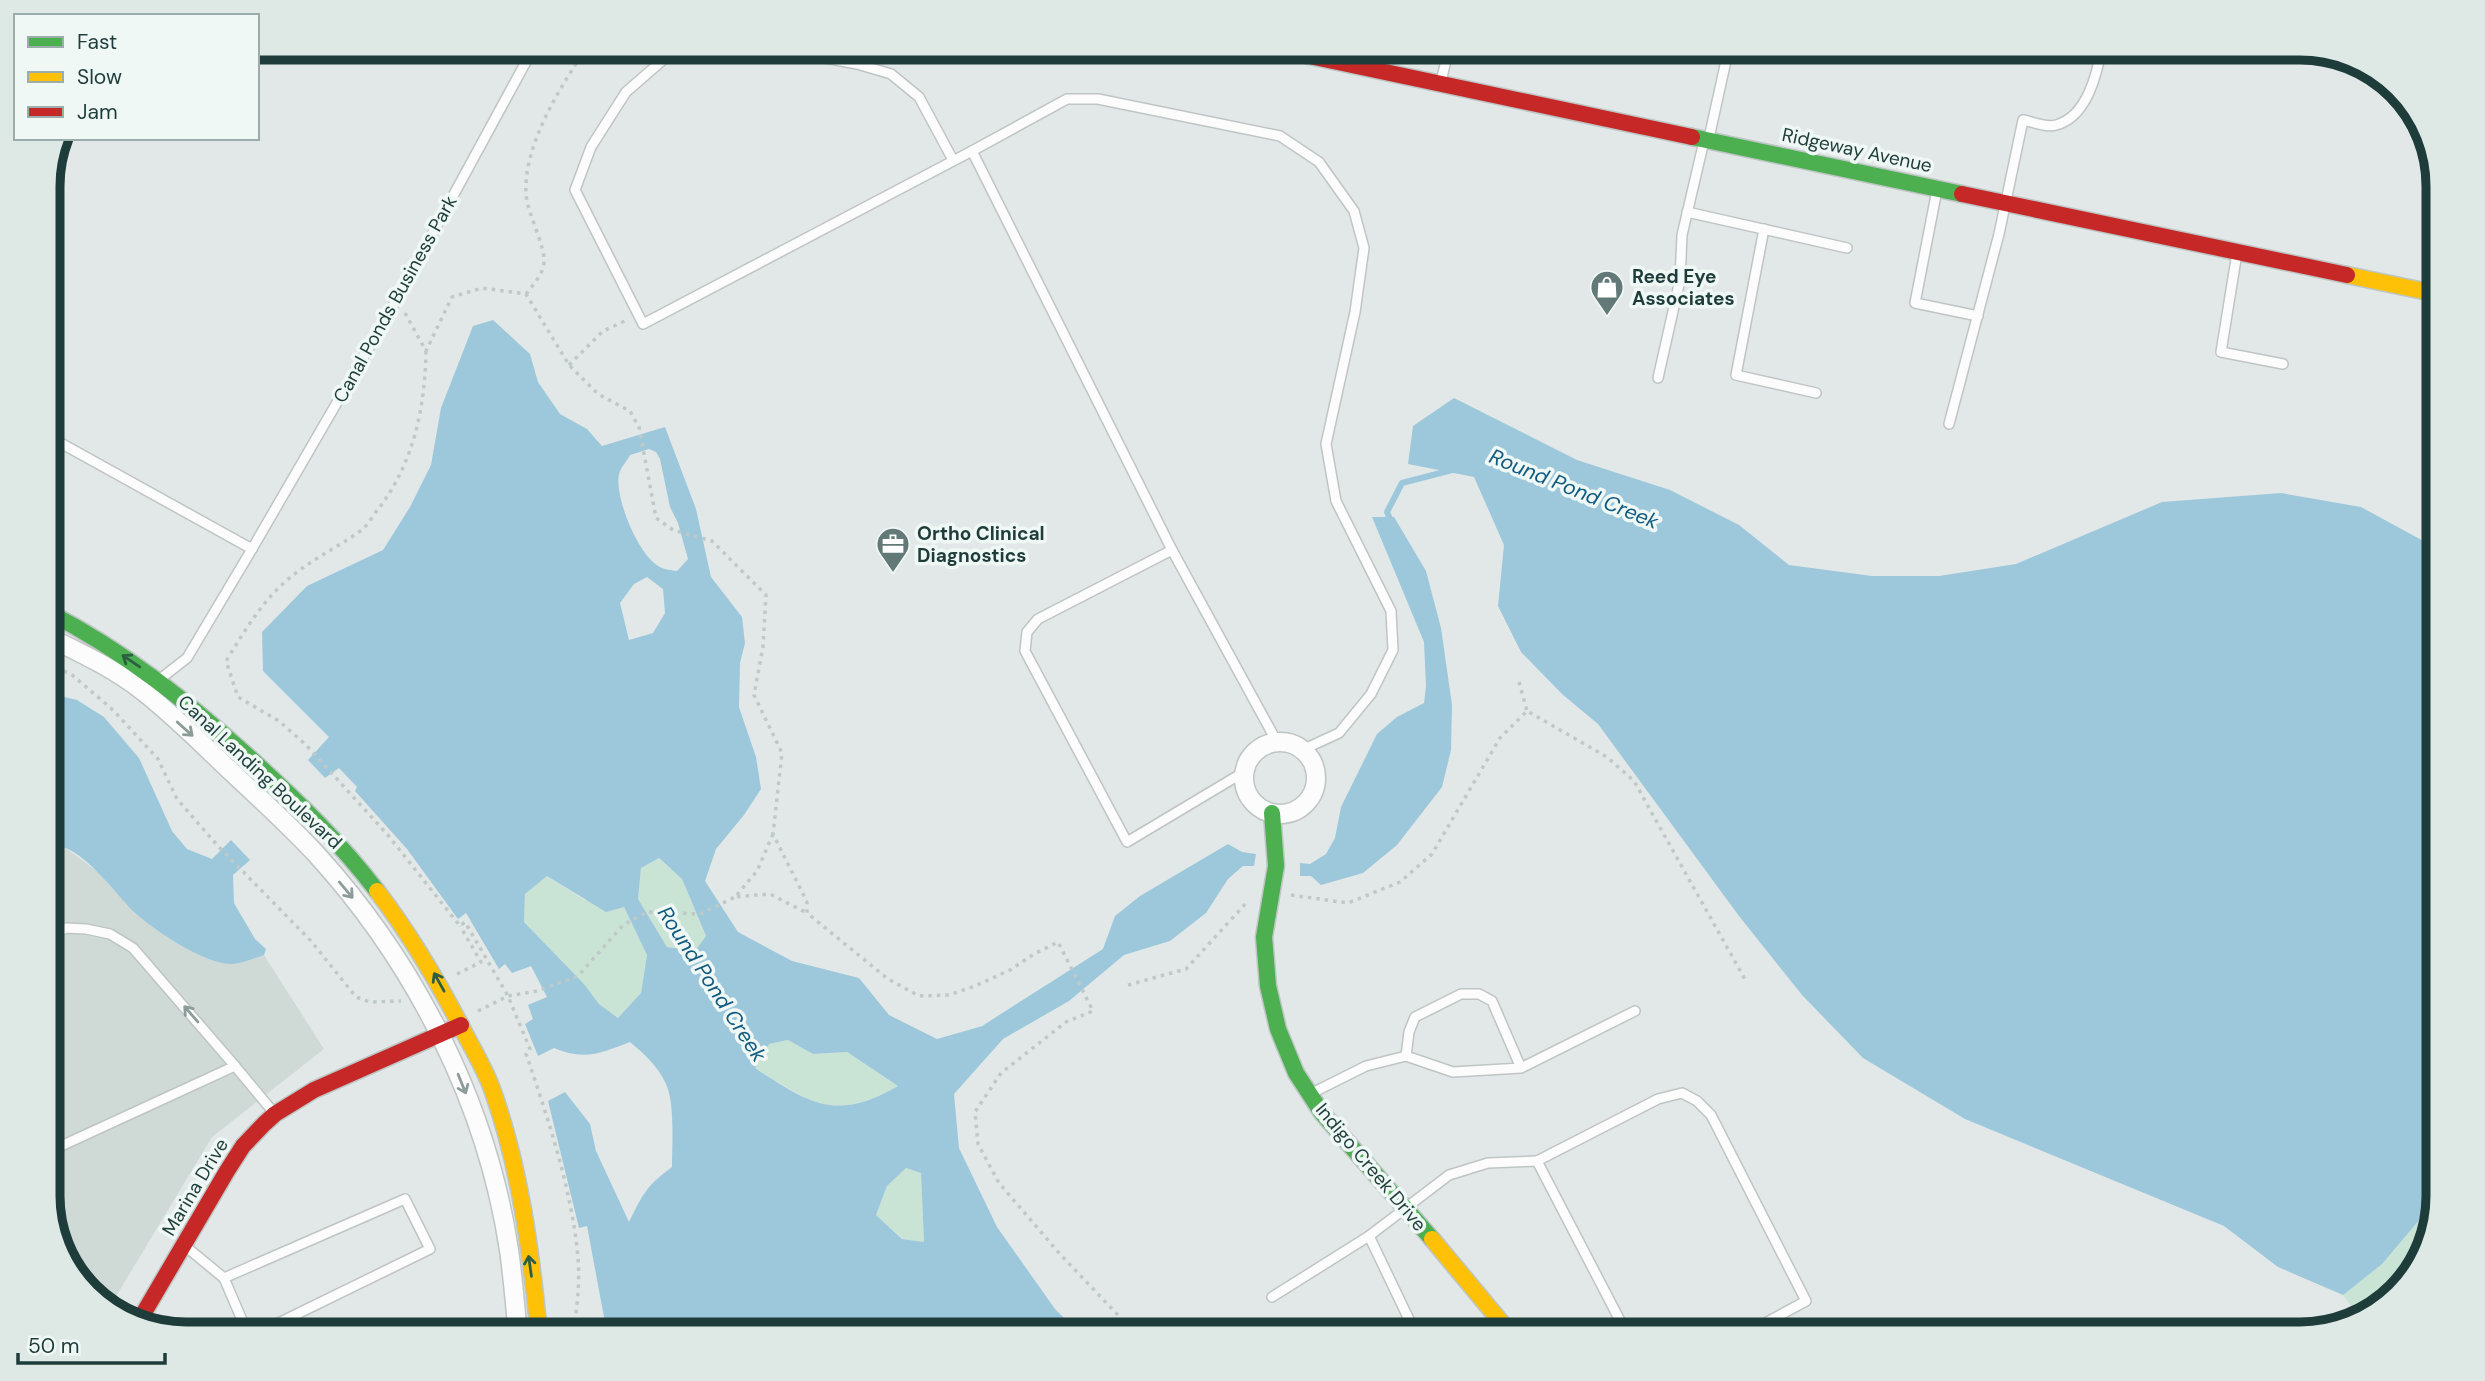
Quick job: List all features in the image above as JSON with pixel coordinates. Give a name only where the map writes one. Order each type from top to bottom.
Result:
[{"type":"street","name":"Ridgeway Avenue","points":[[1328,60],[2425,290]]},
{"type":"street","name":"Canal Landing Boulevard","points":[[60,618],[102,641],[159,680],[259,766],[341,846],[377,887],[414,940],[441,983],[493,1093],[513,1161],[537,1322]]},
{"type":"street","name":"Canal Landing Boulevard","points":[[60,644],[89,657],[144,692],[265,804],[317,855],[393,952],[461,1079],[478,1126],[509,1248],[516,1322]]},
{"type":"street","points":[[1277,742],[1289,743],[1302,750],[1311,760],[1315,771],[1313,792],[1306,803],[1285,814],[1272,813],[1257,806],[1244,784],[1244,772],[1254,752],[1277,742]]},
{"type":"street","name":"Indigo Creek Drive","points":[[1272,813],[1276,866],[1264,937],[1268,986],[1278,1029],[1296,1073],[1322,1113],[1501,1322]]},
{"type":"street","name":"Marina Drive","points":[[143,1314],[243,1146],[275,1114],[314,1090],[461,1025]]},
{"type":"lane","name":"Canal Ponds Business Park","points":[[144,692],[187,658],[397,299],[527,60]]},
{"type":"lane","points":[[663,60],[626,92],[591,147],[575,190],[642,324],[1067,99],[1098,99],[1280,136],[1319,162],[1354,211],[1364,248],[1355,312],[1326,444],[1336,501],[1391,611],[1393,650],[1371,694],[1339,733],[1302,750]]},
{"type":"lane","points":[[836,60],[891,74],[919,97],[953,160]]},
{"type":"lane","points":[[1441,84],[1446,60]]},
{"type":"lane","points":[[1658,378],[1681,280],[1682,235],[1726,60]]},
{"type":"lane","points":[[1948,424],[1999,234],[2024,120],[2054,126],[2073,116],[2087,97],[2100,60]]},
{"type":"lane","points":[[972,151],[1172,550],[1277,742]]},
{"type":"lane","points":[[1937,188],[1915,303],[1978,316]]},
{"type":"lane","points":[[1687,212],[1847,248]]},
{"type":"lane","points":[[1764,229],[1737,375],[1815,393]]},
{"type":"lane","points":[[2237,251],[2221,352],[2283,364]]},
{"type":"lane","points":[[60,443],[252,549]]},
{"type":"lane","points":[[1172,550],[1038,620],[1027,632],[1025,651],[1127,842],[1244,772]]},
{"type":"lane","points":[[60,931],[66,928],[86,929],[110,934],[133,948],[275,1114]]},
{"type":"lane","points":[[1406,1056],[1409,1032],[1415,1017],[1461,994],[1479,994],[1492,1001],[1521,1068]]},
{"type":"lane","points":[[1310,1094],[1366,1066],[1406,1056],[1453,1072],[1521,1068],[1634,1011]]},
{"type":"lane","points":[[60,1146],[235,1066]]},
{"type":"lane","points":[[1272,1297],[1368,1236],[1449,1175],[1488,1163],[1537,1161],[1658,1099],[1682,1093],[1697,1101],[1711,1115],[1806,1301],[1767,1322]]},
{"type":"lane","points":[[1537,1161],[1621,1322]]},
{"type":"lane","points":[[225,1279],[405,1199],[430,1249],[281,1322]]},
{"type":"lane","points":[[1368,1236],[1410,1322]]},
{"type":"lane","points":[[183,1245],[225,1279],[242,1322]]},
{"type":"path","points":[[526,293],[538,278],[545,261],[526,195],[529,167],[537,137],[551,107],[579,60]]},
{"type":"path","points":[[453,976],[481,961],[460,926],[409,860],[306,745],[279,721],[238,697],[226,661],[265,600],[298,571],[364,528],[388,496],[410,453],[419,421],[426,383],[426,351],[452,297],[482,288],[526,293]]},
{"type":"path","points":[[526,293],[569,365],[598,394],[629,411],[639,427],[656,518],[673,530],[712,541],[765,595],[763,648],[754,695],[782,753],[773,834],[757,871],[735,897]]},
{"type":"path","points":[[397,299],[426,351]]},
{"type":"path","points":[[569,365],[603,331],[625,319],[642,324]]},
{"type":"path","points":[[60,670],[71,674],[114,711],[158,759],[177,799],[217,845],[311,941],[356,997],[370,1002],[407,1001]]},
{"type":"path","points":[[1519,682],[1527,710],[1607,757],[1634,781],[1747,983]]},
{"type":"path","points":[[1128,985],[1186,969],[1253,895],[1272,893],[1349,903],[1400,882],[1432,854],[1500,738],[1527,710]]},
{"type":"path","points":[[773,834],[807,902],[807,914]]},
{"type":"path","points":[[498,1002],[508,996],[537,991],[578,975],[623,925],[647,912],[700,914],[735,897],[770,894],[807,914],[888,979],[919,996],[949,995],[975,986],[1010,971],[1034,954],[1058,942],[1093,1011],[1066,1022],[1001,1073],[975,1112],[978,1144],[999,1183],[1059,1253],[1125,1322]]},
{"type":"path","points":[[460,926],[466,922],[508,996],[530,1049],[526,1054],[548,1117],[578,1258],[578,1299],[575,1322]]},
{"type":"shaded area","points":[[60,847],[98,872],[135,913],[232,964],[264,955],[324,1049],[212,1137],[114,1299],[96,1285],[81,1265],[66,1236],[60,1204]]},
{"type":"green space","points":[[658,858],[682,879],[706,937],[695,951],[667,947],[638,899],[641,868]]},
{"type":"green space","points":[[547,876],[584,900],[624,907],[647,955],[641,993],[618,1018],[599,1004],[584,984],[524,922],[525,894]]},
{"type":"green space","points":[[788,1040],[813,1054],[847,1052],[898,1086],[876,1097],[839,1106],[809,1099],[755,1068],[769,1044]]},
{"type":"green space","points":[[2426,1128],[2424,1212],[2416,1244],[2409,1258],[2389,1285],[2354,1309],[2343,1295],[2343,1281]]},
{"type":"green space","points":[[906,1168],[921,1173],[924,1242],[903,1239],[876,1215],[887,1186]]},
{"type":"water","points":[[493,320],[530,354],[538,382],[560,414],[587,429],[602,446],[665,427],[696,509],[711,577],[742,617],[745,643],[740,663],[739,707],[756,757],[761,789],[716,849],[705,881],[738,932],[792,961],[859,978],[889,1015],[937,1039],[993,1023],[1100,957],[1115,916],[1140,896],[1228,844],[1242,852],[1256,854],[1254,866],[1243,866],[1228,879],[1206,913],[1170,941],[1124,955],[1069,1001],[1003,1039],[954,1094],[959,1148],[997,1227],[1055,1309],[1068,1322],[605,1322],[587,1226],[579,1228],[548,1101],[565,1092],[590,1124],[596,1151],[629,1222],[646,1191],[672,1167],[671,1102],[663,1078],[630,1042],[593,1054],[575,1054],[554,1048],[538,1056],[525,1024],[533,1019],[528,1005],[547,997],[531,966],[512,973],[505,964],[499,969],[466,913],[458,919],[407,849],[355,791],[357,787],[339,768],[325,778],[308,760],[329,737],[263,671],[262,632],[307,586],[383,550],[410,507],[431,465],[441,408],[473,326]],"holes":[[[649,449],[656,452],[660,459],[670,507],[678,523],[688,559],[677,571],[662,568],[644,551],[636,539],[620,497],[620,471],[630,455]],[[647,577],[663,589],[665,613],[653,633],[629,640],[620,603],[634,584]],[[659,858],[682,879],[706,936],[695,951],[667,947],[638,899],[641,868]],[[547,876],[606,912],[624,907],[647,955],[641,993],[618,1018],[599,1004],[584,984],[524,922],[525,894]],[[788,1040],[813,1054],[847,1052],[898,1086],[876,1097],[840,1106],[808,1099],[755,1068],[769,1044]],[[906,1168],[921,1173],[924,1242],[902,1239],[876,1215],[887,1186]]]},
{"type":"water","points":[[1454,398],[1577,460],[1670,490],[1739,525],[1789,565],[1872,576],[1939,576],[2016,564],[2162,502],[2281,493],[2361,507],[2425,542],[2426,1195],[2423,1215],[2382,1264],[2343,1295],[2278,1267],[2224,1226],[1965,1119],[1863,1058],[1802,995],[1739,916],[1598,724],[1562,694],[1521,652],[1498,606],[1504,545],[1474,477],[1408,464],[1413,426]]},
{"type":"water","points":[[1372,517],[1394,517],[1426,571],[1441,628],[1452,705],[1451,750],[1442,787],[1397,845],[1363,873],[1321,885],[1311,876],[1300,876],[1300,863],[1310,864],[1326,854],[1335,838],[1341,807],[1377,734],[1397,717],[1424,703],[1424,642]]},
{"type":"water","points":[[60,696],[77,700],[104,717],[139,758],[172,831],[187,849],[212,859],[231,840],[250,860],[233,875],[234,903],[255,939],[266,949],[264,955],[233,964],[195,953],[167,937],[134,912],[95,869],[71,851],[60,846]]},
{"type":"waterway","name":"Round Pond Creek","points":[[1392,524],[1387,512],[1402,483],[1452,470]]},
{"type":"waterway","name":"Round Pond Creek","points":[[986,1027],[1107,950]]},
{"type":"traffic: fast","points":[[1692,137],[1962,194]]},
{"type":"traffic: fast","points":[[60,618],[129,661],[204,718],[301,806],[348,855],[377,891]]},
{"type":"traffic: fast","points":[[1272,813],[1276,866],[1264,937],[1268,986],[1278,1029],[1296,1073],[1322,1113],[1432,1239]]},
{"type":"traffic: slow","points":[[2347,275],[2425,291]]},
{"type":"traffic: slow","points":[[377,891],[436,980],[492,1089],[517,1179],[538,1322]]},
{"type":"traffic: slow","points":[[1432,1239],[1501,1322]]},
{"type":"traffic: jam","points":[[1328,60],[1692,137]]},
{"type":"traffic: jam","points":[[1962,194],[2347,275]]},
{"type":"traffic: jam","points":[[143,1314],[243,1146],[275,1114],[314,1090],[461,1025]]},
{"type":"place","name":"Reed Eye Associates","points":[[1607,317]]},
{"type":"place","name":"Ortho Clinical Diagnostics","points":[[893,574]]}]
